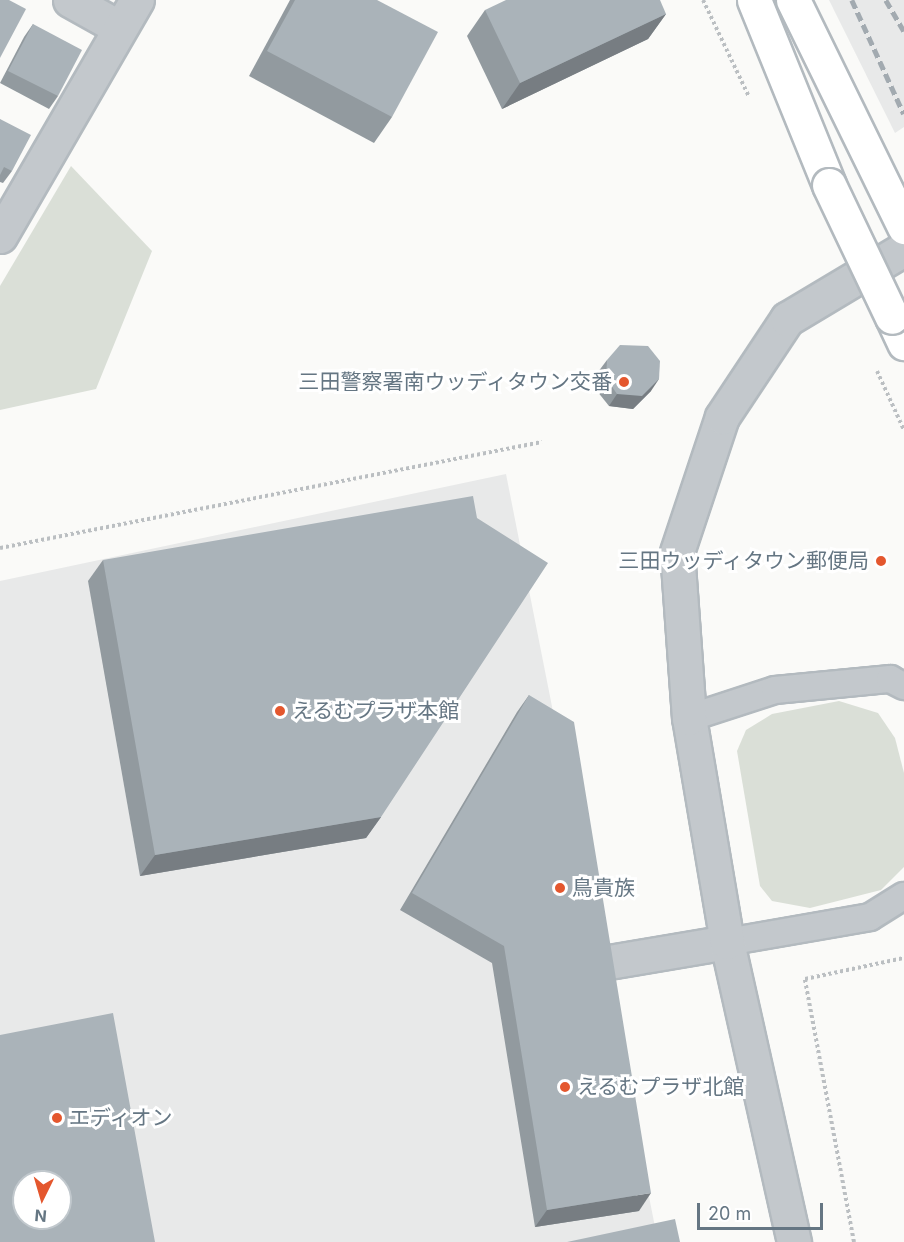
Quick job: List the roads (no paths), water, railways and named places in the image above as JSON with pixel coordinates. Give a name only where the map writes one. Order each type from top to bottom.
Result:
[{"type":"main road","points":[[754,0],[829,185],[898,330]]},
{"type":"main road","points":[[793,0],[904,227]]},
{"type":"street","points":[[70,0],[120,28]]},
{"type":"street","points":[[0,236],[137,0]]},
{"type":"street","points":[[794,1242],[726,942],[689,717],[677,552],[722,417],[787,319],[904,249]]},
{"type":"street","points":[[603,963],[726,942]]},
{"type":"lane","points":[[689,717],[775,690],[890,679],[904,686]]},
{"type":"lane","points":[[726,942],[870,917],[904,896]]},
{"type":"railway","points":[[852,0],[904,114]]},
{"type":"railway","points":[[886,0],[904,31]]},
{"type":"place","name":"三田警察署南ウッディタウン交番","points":[[624,382]]},
{"type":"place","name":"三田ウッディタウン郵便局","points":[[881,561]]},
{"type":"place","name":"えるむプラザ本館","points":[[280,711]]},
{"type":"place","name":"鳥貴族","points":[[560,888]]},
{"type":"place","name":"えるむプラザ北館","points":[[565,1087]]},
{"type":"place","name":"エディオン","points":[[57,1118]]}]
